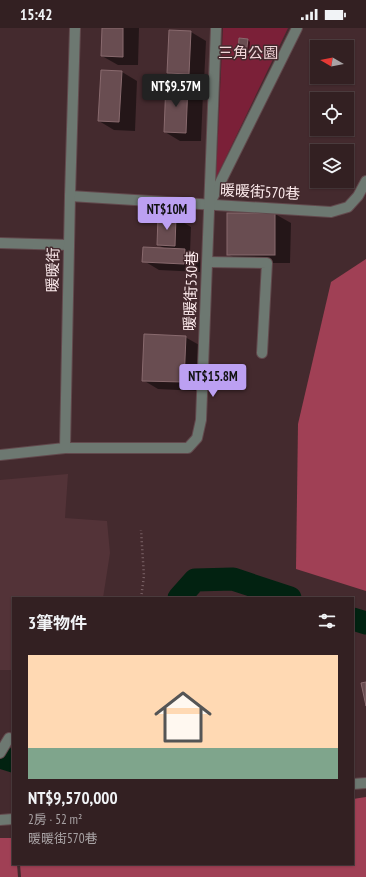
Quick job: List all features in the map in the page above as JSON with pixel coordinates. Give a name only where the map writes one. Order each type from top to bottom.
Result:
[{"type":"street","name":"暖暖街","points":[[65,448],[75,28]]},
{"type":"street","name":"暖暖街570巷","points":[[210,204],[216,28]]},
{"type":"street","name":"暖暖街530巷","points":[[65,448],[188,448],[197,438],[201,420],[210,204],[297,28]]},
{"type":"street","name":"暖暖街570巷","points":[[70,196],[331,212],[348,207],[358,196],[366,181]]},
{"type":"street","points":[[0,243],[69,245]]},
{"type":"street","points":[[208,262],[267,262],[262,353]]},
{"type":"street","points":[[0,455],[65,448]]},
{"type":"street","points":[[0,753],[9,738]]},
{"type":"street","points":[[354,784],[366,783]]},
{"type":"street","points":[[0,820],[12,819]]},
{"type":"path","points":[[141,530],[144,576],[141,597]]},
{"type":"shaded area","points":[[366,259],[366,591],[296,569],[298,424],[331,282]]},
{"type":"shaded area","points":[[68,474],[65,518],[107,521],[110,553],[103,597],[12,597],[12,670],[0,670],[0,480]]},
{"type":"shaded area","points":[[366,797],[366,877],[21,877],[20,865],[354,865],[354,799]]},
{"type":"shaded area","points":[[0,838],[12,838],[12,865],[17,865],[18,877],[0,877]]},
{"type":"green space","name":"三角公園","points":[[223,28],[288,28],[216,178]]},
{"type":"building","points":[[102,28],[123,28],[123,57],[101,56]]},
{"type":"building","points":[[169,30],[191,31],[189,74],[167,73]]},
{"type":"building","points":[[239,38],[248,39],[246,55],[238,54]]},
{"type":"building","points":[[101,70],[122,71],[119,122],[98,121]]},
{"type":"building","points":[[166,82],[188,83],[186,133],[164,132]]},
{"type":"building","points":[[227,213],[275,213],[275,255],[227,255]]},
{"type":"building","points":[[158,217],[176,217],[175,246],[157,245]]},
{"type":"building","points":[[143,247],[185,249],[184,264],[142,262]]},
{"type":"building","points":[[144,334],[186,336],[184,382],[142,381]]},
{"type":"building","points":[[366,682],[366,706],[361,683]]},
{"type":"waterway","points":[[180,597],[195,580],[233,579],[287,597]]},
{"type":"waterway","points":[[354,619],[366,623]]},
{"type":"waterway","points":[[0,757],[12,761]]}]
